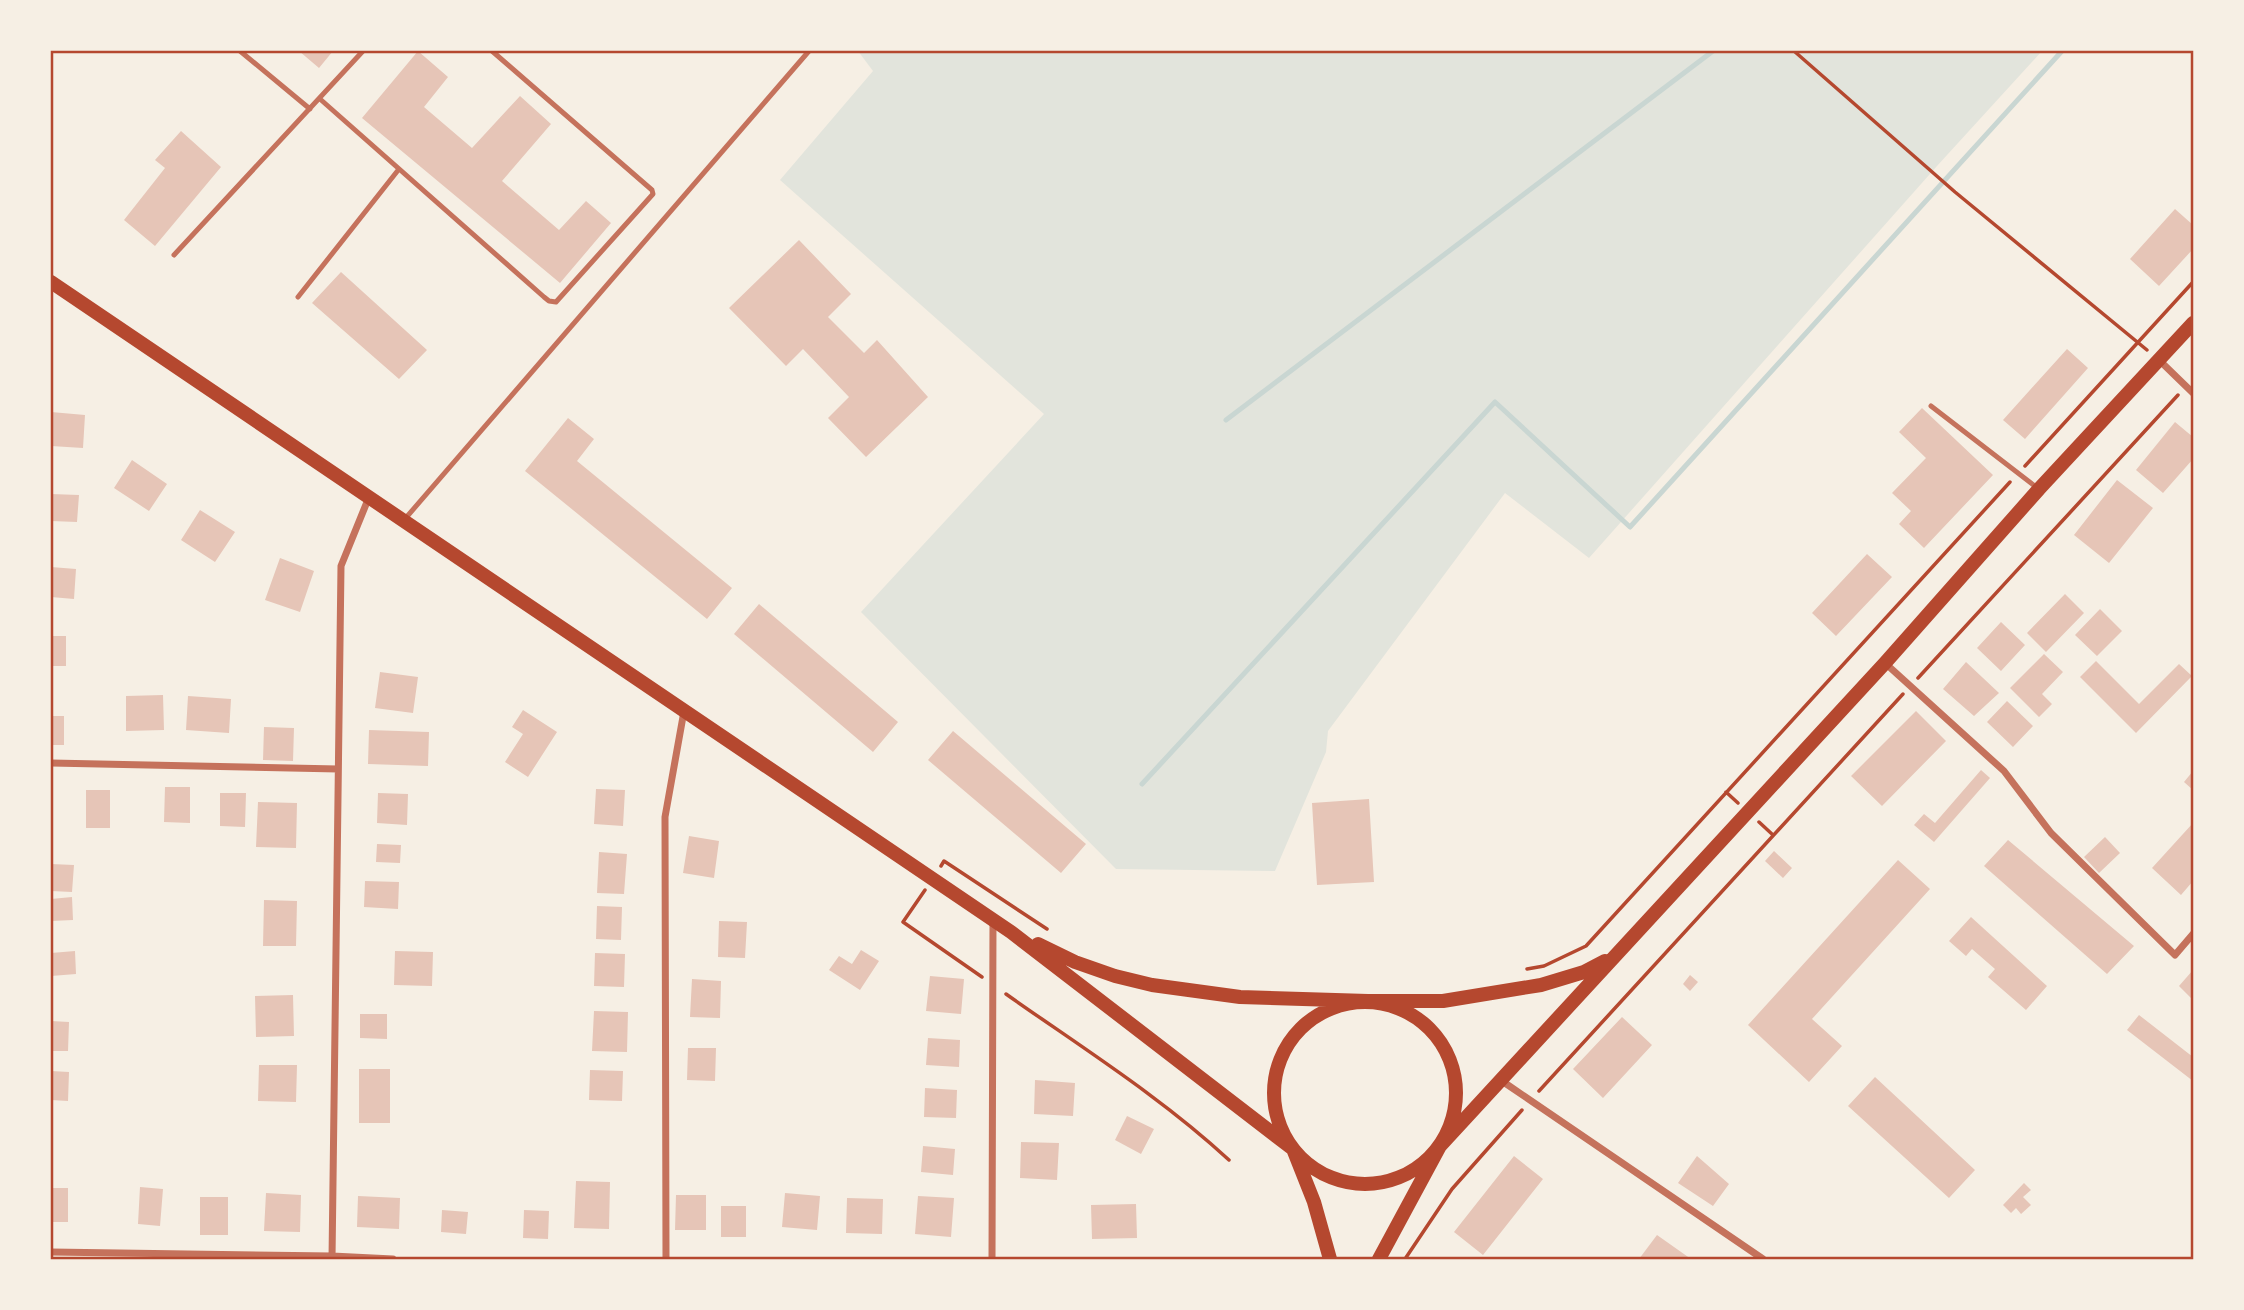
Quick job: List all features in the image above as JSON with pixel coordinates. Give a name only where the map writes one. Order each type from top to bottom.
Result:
[{"type":"main road","points":[[51,282],[993,919],[1293,1149],[1310,1166],[1332,1178],[1355,1184],[1380,1184],[1403,1177],[1423,1164],[1885,663],[2039,489],[2193,323]]},
{"type":"main road","points":[[1011,932],[1075,962],[1115,976],[1152,985],[1240,997],[1443,1001],[1541,985],[1584,972],[1615,956]]},
{"type":"main road","points":[[1330,1259],[1314,1202],[1293,1149],[1280,1126],[1274,1100],[1276,1073],[1285,1048],[1301,1027],[1323,1011],[1349,1002],[1368,1001],[1387,1004],[1410,1013],[1431,1029],[1446,1049],[1455,1073],[1457,1098],[1452,1123],[1379,1259]]},
{"type":"street","points":[[2160,360],[2193,393]]},
{"type":"street","points":[[332,1258],[341,566],[369,496]]},
{"type":"street","points":[[1885,663],[2004,771],[2051,833],[2175,955],[2193,934]]},
{"type":"street","points":[[666,1259],[665,817],[684,710]]},
{"type":"street","points":[[51,762],[338,769]]},
{"type":"street","points":[[992,1259],[993,919]]},
{"type":"street","points":[[1502,1080],[1763,1259]]},
{"type":"street","points":[[51,1252],[394,1259]]},
{"type":"lane","points":[[240,51],[310,109]]},
{"type":"lane","points":[[174,255],[363,51]]},
{"type":"lane","points":[[320,99],[544,297],[556,302],[653,194],[650,186],[492,51]]},
{"type":"lane","points":[[404,520],[809,51]]},
{"type":"lane","points":[[298,297],[399,169]]},
{"type":"lane","points":[[1931,406],[2039,489]]},
{"type":"path","points":[[1794,51],[1950,187],[2160,360]]},
{"type":"path","points":[[1518,971],[1544,966],[1586,946],[2193,282]]},
{"type":"path","points":[[1405,1259],[1452,1189],[1531,1100],[2185,385]]},
{"type":"path","points":[[1053,933],[944,862],[903,922],[1138,1086],[1208,1140],[1229,1160]]},
{"type":"shaded area","points":[[858,51],[2042,51],[1589,558],[1505,493],[1328,731],[1326,752],[1275,871],[1116,869],[861,612],[1044,414],[780,180],[873,71]]},
{"type":"building","points":[[299,51],[333,51],[319,68]]},
{"type":"building","points":[[418,51],[448,77],[424,107],[472,148],[520,96],[551,124],[502,181],[559,230],[586,201],[611,223],[560,283],[362,118]]},
{"type":"building","points":[[181,131],[221,167],[155,246],[124,220],[165,168],[155,160]]},
{"type":"building","points":[[2175,209],[2193,225],[2193,249],[2159,286],[2130,259]]},
{"type":"building","points":[[799,240],[851,294],[828,317],[864,353],[877,340],[928,397],[866,457],[828,418],[849,397],[803,349],[786,366],[729,308]]},
{"type":"building","points":[[341,272],[427,350],[399,379],[312,303]]},
{"type":"building","points":[[2067,349],[2088,368],[2025,439],[2003,420]]},
{"type":"building","points":[[1922,408],[1993,475],[1924,548],[1899,524],[1911,511],[1892,493],[1926,458],[1899,432]]},
{"type":"building","points":[[51,412],[85,415],[83,448],[51,446]]},
{"type":"building","points":[[568,418],[594,439],[577,461],[732,588],[707,619],[525,471]]},
{"type":"building","points":[[2175,422],[2193,437],[2193,459],[2163,493],[2136,470]]},
{"type":"building","points":[[132,460],[167,484],[149,511],[114,488]]},
{"type":"building","points":[[2117,480],[2153,508],[2109,563],[2074,535]]},
{"type":"building","points":[[51,494],[79,495],[77,522],[51,521]]},
{"type":"building","points":[[200,510],[235,532],[215,562],[181,540]]},
{"type":"building","points":[[1867,554],[1892,577],[1836,636],[1812,613]]},
{"type":"building","points":[[280,558],[314,571],[300,612],[265,600]]},
{"type":"building","points":[[51,567],[76,569],[74,599],[51,597]]},
{"type":"building","points":[[2065,594],[2084,613],[2046,652],[2027,633]]},
{"type":"building","points":[[759,604],[898,722],[873,752],[734,634]]},
{"type":"building","points":[[2100,609],[2122,631],[2097,656],[2075,635]]},
{"type":"building","points":[[2001,622],[2025,645],[2001,671],[1977,648]]},
{"type":"building","points":[[51,636],[66,636],[66,666],[51,666]]},
{"type":"building","points":[[2044,654],[2063,672],[2042,694],[2052,704],[2039,717],[2010,688]]},
{"type":"building","points":[[2096,661],[2139,704],[2179,664],[2192,676],[2136,733],[2080,677]]},
{"type":"building","points":[[1966,662],[1999,693],[1974,716],[1943,689]]},
{"type":"building","points":[[380,672],[418,677],[413,713],[375,708]]},
{"type":"building","points":[[163,695],[164,730],[126,731],[126,696]]},
{"type":"building","points":[[188,696],[231,699],[229,733],[186,730]]},
{"type":"building","points":[[2007,701],[2033,726],[2013,747],[1987,722]]},
{"type":"building","points":[[523,710],[557,732],[528,777],[505,762],[523,734],[512,727]]},
{"type":"building","points":[[1916,711],[1946,741],[1882,806],[1851,776]]},
{"type":"building","points":[[51,716],[64,716],[64,745],[51,745]]},
{"type":"building","points":[[264,727],[294,728],[293,761],[263,760]]},
{"type":"building","points":[[369,730],[429,732],[428,766],[368,764]]},
{"type":"building","points":[[953,731],[1086,844],[1061,873],[928,760]]},
{"type":"building","points":[[1981,770],[1990,778],[1934,842],[1914,825],[1924,814],[1935,823]]},
{"type":"building","points":[[2193,771],[2193,790],[2184,782]]},
{"type":"building","points":[[165,787],[190,787],[190,823],[164,822]]},
{"type":"building","points":[[596,789],[625,790],[623,826],[594,824]]},
{"type":"building","points":[[86,790],[110,790],[110,828],[86,828]]},
{"type":"building","points":[[220,793],[246,793],[245,827],[220,826]]},
{"type":"building","points":[[378,793],[408,794],[407,825],[377,823]]},
{"type":"building","points":[[1369,799],[1374,882],[1317,885],[1312,803]]},
{"type":"building","points":[[258,802],[297,803],[296,848],[256,847]]},
{"type":"building","points":[[2193,823],[2193,881],[2181,895],[2152,868]]},
{"type":"building","points":[[689,836],[719,841],[714,878],[683,873]]},
{"type":"building","points":[[2105,837],[2120,853],[2099,873],[2084,857]]},
{"type":"building","points":[[2008,840],[2134,946],[2107,974],[1984,866]]},
{"type":"building","points":[[377,844],[401,845],[400,863],[376,862]]},
{"type":"building","points":[[1774,851],[1792,868],[1783,878],[1765,861]]},
{"type":"building","points":[[599,852],[627,854],[624,894],[597,893]]},
{"type":"building","points":[[1898,860],[1930,889],[1812,1019],[1842,1046],[1809,1082],[1748,1025]]},
{"type":"building","points":[[51,864],[74,865],[72,892],[51,891]]},
{"type":"building","points":[[365,881],[399,882],[398,909],[364,907]]},
{"type":"building","points":[[72,897],[73,920],[51,921],[51,899]]},
{"type":"building","points":[[264,900],[297,901],[296,946],[263,946]]},
{"type":"building","points":[[597,906],[622,907],[621,940],[596,939]]},
{"type":"building","points":[[1971,917],[2047,986],[2026,1010],[1988,977],[1995,969],[1972,949],[1966,956],[1949,941]]},
{"type":"building","points":[[719,921],[747,922],[745,958],[718,957]]},
{"type":"building","points":[[861,950],[879,961],[860,990],[829,970],[839,956],[852,964]]},
{"type":"building","points":[[75,951],[76,974],[51,976],[51,953]]},
{"type":"building","points":[[395,951],[433,952],[432,986],[394,985]]},
{"type":"building","points":[[595,953],[625,954],[624,987],[594,986]]},
{"type":"building","points":[[2193,970],[2193,1000],[2179,986]]},
{"type":"building","points":[[1690,975],[1698,982],[1690,991],[1683,984]]},
{"type":"building","points":[[930,976],[964,979],[961,1014],[926,1011]]},
{"type":"building","points":[[692,979],[721,981],[720,1018],[690,1017]]},
{"type":"building","points":[[293,995],[294,1036],[256,1037],[255,996]]},
{"type":"building","points":[[594,1011],[628,1012],[627,1052],[592,1051]]},
{"type":"building","points":[[360,1014],[387,1014],[387,1039],[360,1038]]},
{"type":"building","points":[[2139,1015],[2193,1057],[2193,1081],[2127,1030]]},
{"type":"building","points":[[1622,1017],[1652,1045],[1603,1098],[1573,1069]]},
{"type":"building","points":[[51,1021],[69,1022],[68,1051],[51,1051]]},
{"type":"building","points":[[928,1038],[960,1040],[959,1067],[926,1065]]},
{"type":"building","points":[[688,1048],[716,1048],[715,1081],[687,1080]]},
{"type":"building","points":[[259,1065],[297,1065],[296,1102],[258,1101]]},
{"type":"building","points":[[359,1069],[390,1069],[390,1123],[359,1123]]},
{"type":"building","points":[[590,1070],[623,1071],[622,1101],[589,1100]]},
{"type":"building","points":[[51,1071],[69,1072],[68,1101],[51,1100]]},
{"type":"building","points":[[1875,1077],[1975,1170],[1949,1198],[1848,1106]]},
{"type":"building","points":[[1035,1080],[1075,1083],[1073,1116],[1034,1114]]},
{"type":"building","points":[[925,1088],[957,1090],[956,1118],[924,1117]]},
{"type":"building","points":[[1127,1116],[1154,1129],[1141,1154],[1115,1140]]},
{"type":"building","points":[[1021,1142],[1059,1143],[1057,1180],[1020,1178]]},
{"type":"building","points":[[923,1146],[955,1149],[953,1175],[921,1172]]},
{"type":"building","points":[[1514,1156],[1543,1179],[1483,1255],[1454,1232]]},
{"type":"building","points":[[1697,1156],[1729,1184],[1713,1206],[1678,1183]]},
{"type":"building","points":[[576,1181],[610,1182],[609,1229],[574,1228]]},
{"type":"building","points":[[2024,1183],[2031,1190],[2023,1197],[2031,1205],[2021,1214],[2016,1208],[2011,1213],[2003,1205]]},
{"type":"building","points":[[140,1187],[163,1189],[160,1226],[138,1224]]},
{"type":"building","points":[[51,1188],[68,1188],[68,1222],[51,1222]]},
{"type":"building","points":[[266,1193],[301,1195],[300,1232],[264,1231]]},
{"type":"building","points":[[785,1193],[820,1196],[817,1230],[782,1227]]},
{"type":"building","points":[[676,1195],[706,1195],[706,1230],[675,1230]]},
{"type":"building","points":[[358,1196],[400,1198],[399,1229],[357,1227]]},
{"type":"building","points":[[918,1196],[954,1198],[951,1237],[915,1234]]},
{"type":"building","points":[[200,1197],[228,1197],[228,1235],[200,1235]]},
{"type":"building","points":[[847,1198],[883,1199],[882,1234],[846,1233]]},
{"type":"building","points":[[1136,1204],[1137,1238],[1092,1239],[1091,1205]]},
{"type":"building","points":[[721,1206],[746,1206],[746,1237],[721,1237]]},
{"type":"building","points":[[442,1210],[468,1212],[466,1234],[441,1232]]},
{"type":"building","points":[[524,1210],[549,1211],[548,1239],[523,1238]]},
{"type":"building","points":[[1657,1235],[1691,1259],[1639,1259]]},
{"type":"waterway","points":[[1226,420],[1713,51]]},
{"type":"waterway","points":[[1142,784],[1495,402],[1630,527],[2062,51]]}]
